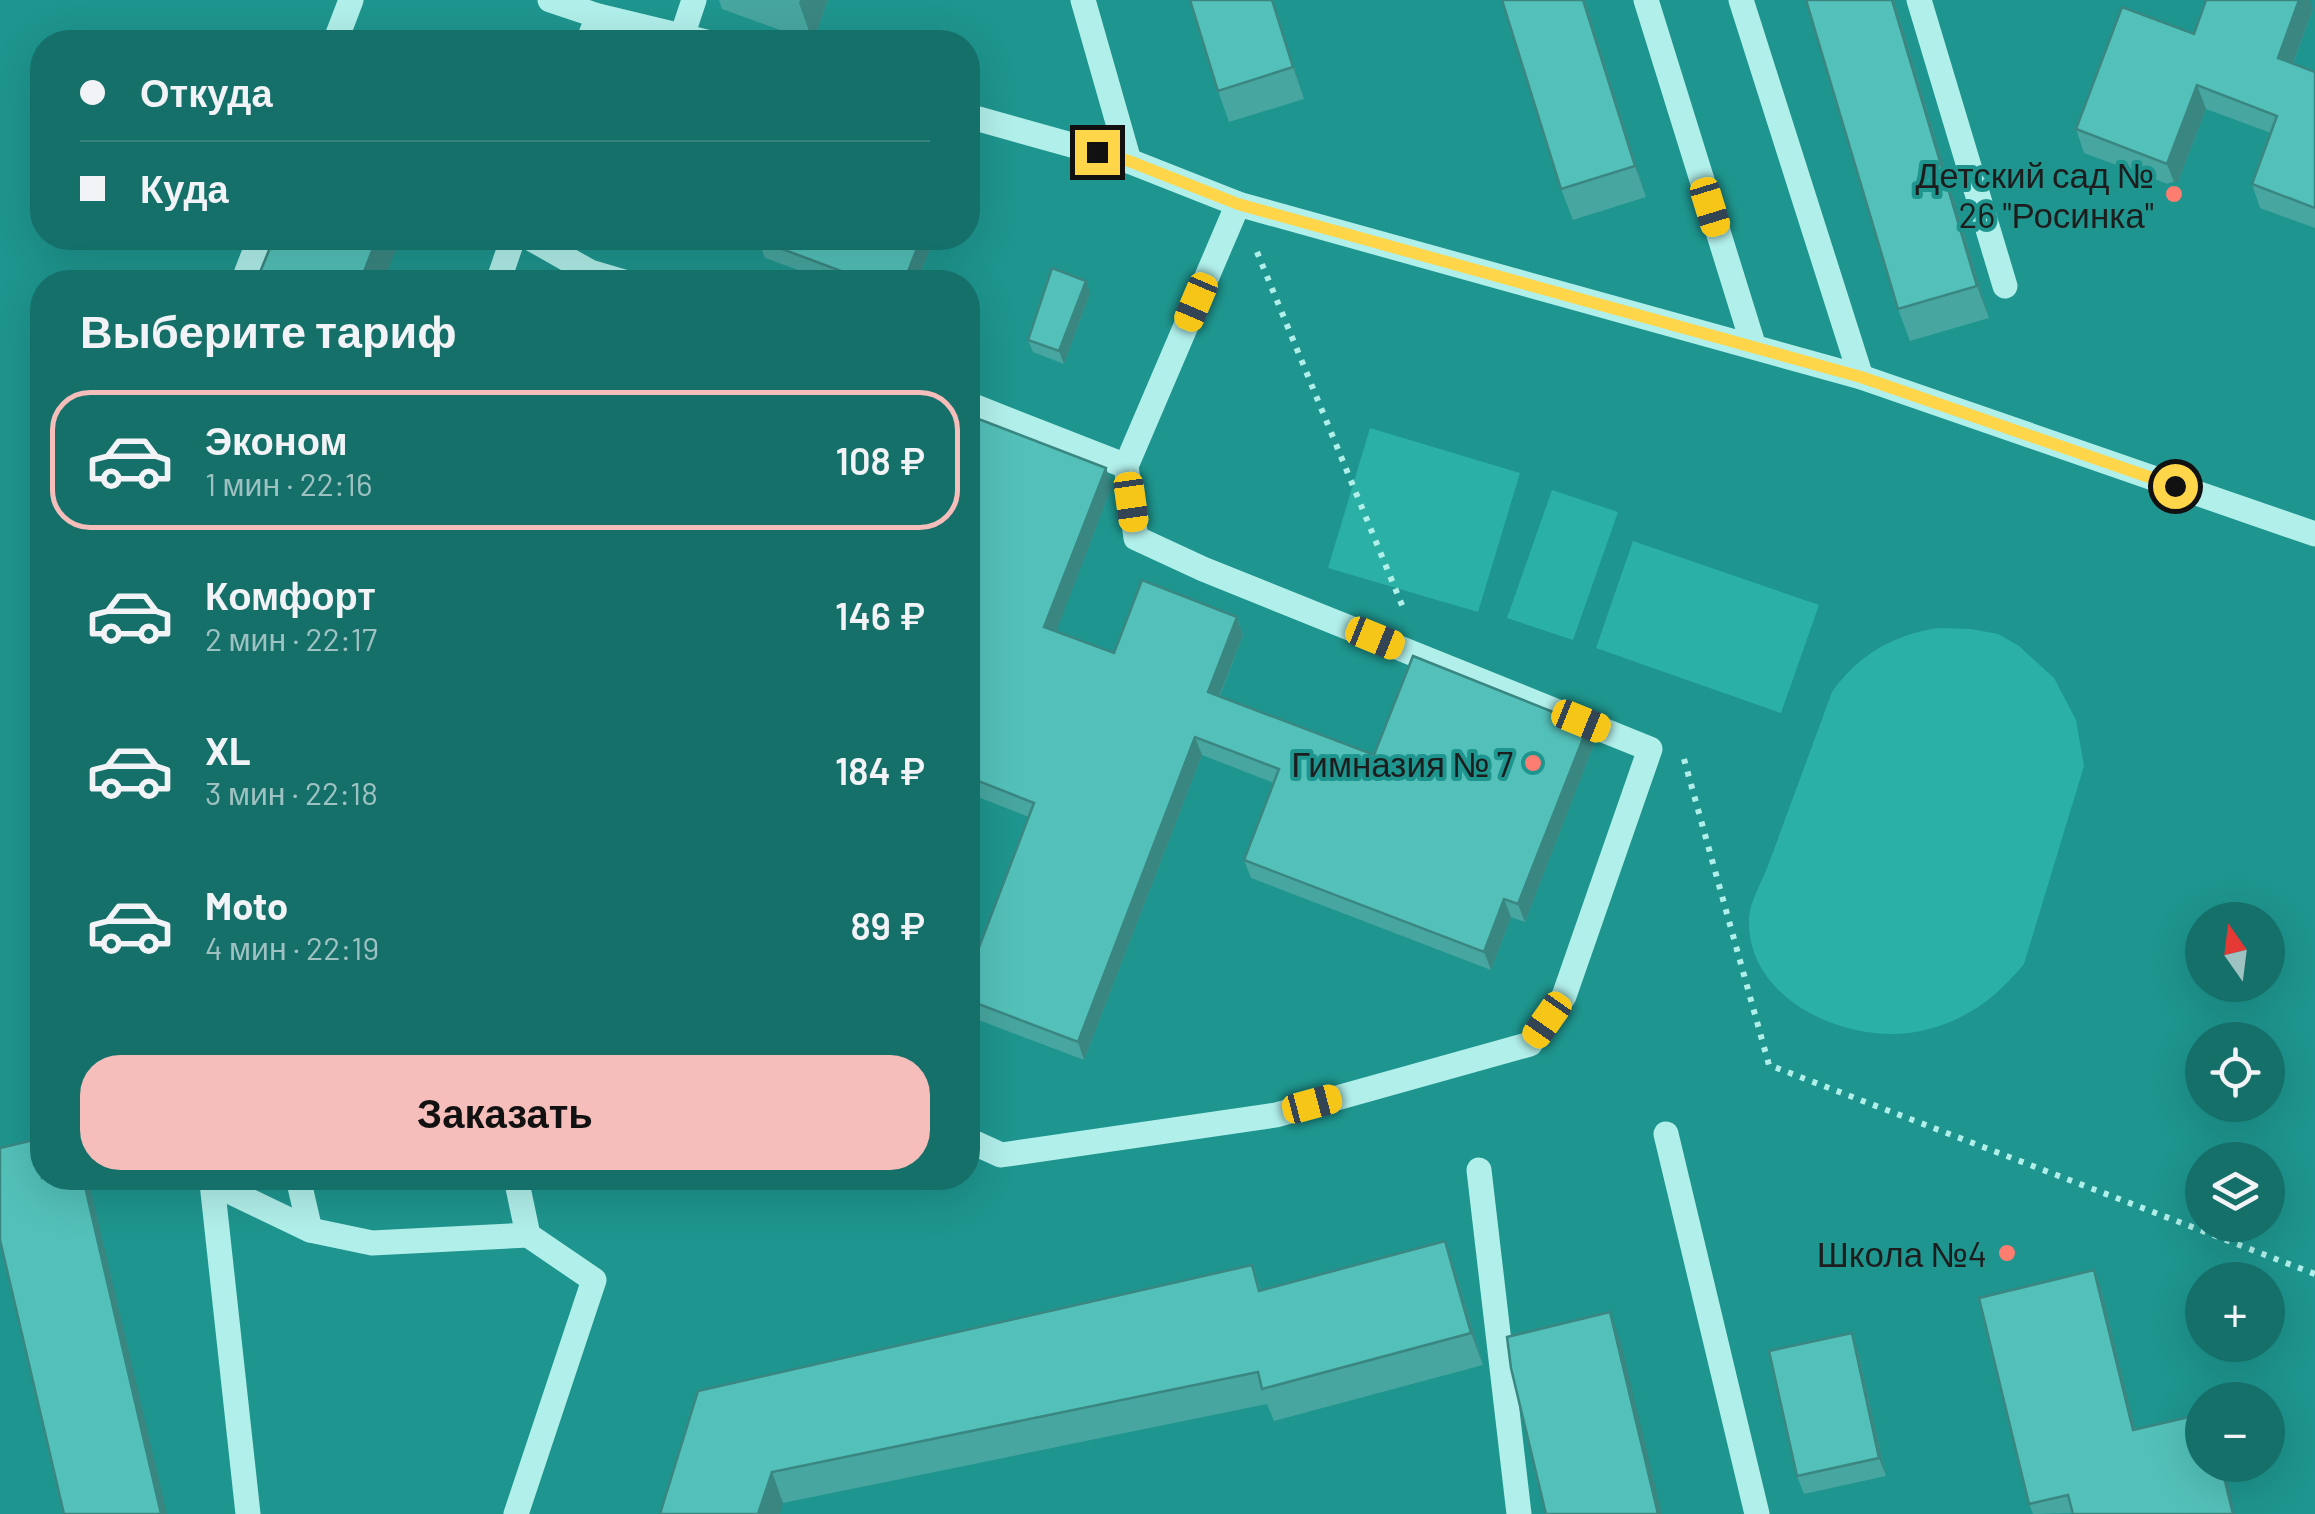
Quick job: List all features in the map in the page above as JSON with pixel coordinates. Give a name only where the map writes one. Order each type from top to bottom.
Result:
[{"type":"lane","points":[[340,30],[352,0]]},
{"type":"lane","points":[[550,0],[656,30]]},
{"type":"lane","points":[[694,0],[694,30]]},
{"type":"lane","points":[[1083,0],[1129,161]]},
{"type":"lane","points":[[1646,0],[1753,344]]},
{"type":"lane","points":[[1741,0],[1861,377]]},
{"type":"lane","points":[[1919,0],[2005,286]]},
{"type":"lane","points":[[593,30],[598,16]]},
{"type":"lane","points":[[980,119],[1129,161],[1238,204],[1861,377],[2315,534]]},
{"type":"lane","points":[[980,1145],[1001,1155],[1276,1114],[1530,1044],[1564,996],[1650,749],[1136,538],[1126,466],[1238,204]]},
{"type":"lane","points":[[551,250],[586,270]]},
{"type":"lane","points":[[980,409],[1126,466]]},
{"type":"lane","points":[[1666,1134],[1757,1514]]},
{"type":"lane","points":[[1480,1170],[1520,1514]]},
{"type":"lane","points":[[211,1190],[248,1514]]},
{"type":"lane","points":[[230,1190],[310,1230],[372,1243],[528,1235],[594,1280],[516,1514]]},
{"type":"lane","points":[[301,1190],[310,1230]]},
{"type":"lane","points":[[519,1190],[528,1235]]},
{"type":"path","points":[[1238,204],[1406,615]]},
{"type":"path","points":[[1671,748],[1684,756],[1769,1065],[2315,1274]]},
{"type":"green space","points":[[1370,428],[1520,473],[1478,612],[1328,568]]},
{"type":"green space","points":[[1552,490],[1618,512],[1573,640],[1507,618]]},
{"type":"green space","points":[[1633,541],[1819,605],[1781,713],[1596,648]]},
{"type":"green space","points":[[1937,628],[1998,634],[2019,646],[2054,678],[2076,720],[2084,766],[2024,964],[1992,997],[1954,1020],[1898,1034],[1868,1032],[1810,1013],[1786,996],[1766,975],[1753,950],[1750,913],[1832,692],[1853,667],[1878,649],[1905,636]]},
{"type":"building","points":[[1190,0],[1272,0],[1293,67],[1218,91]]},
{"type":"building","points":[[1502,0],[1583,0],[1635,166],[1561,189]]},
{"type":"building","points":[[1806,0],[1892,0],[1977,286],[1898,309]]},
{"type":"building","points":[[2206,0],[2299,0],[2278,58],[2315,72],[2315,208],[2252,184],[2277,116],[2197,85],[2167,164],[2076,129],[2122,7],[2194,34]]},
{"type":"building","points":[[269,250],[372,250],[365,270],[261,270]]},
{"type":"building","points":[[785,250],[916,250],[909,270],[838,270]]},
{"type":"building","points":[[1052,268],[1086,281],[1059,351],[1028,340]]},
{"type":"building","points":[[980,420],[1106,468],[1044,627],[1114,653],[1142,580],[1237,617],[1208,692],[1374,755],[1413,656],[1588,726],[1518,904],[1504,899],[1484,952],[1244,860],[1279,769],[1195,737],[1078,1042],[980,1005],[980,945],[1034,803],[980,782]]},
{"type":"building","points":[[30,1141],[30,1190],[86,1190],[161,1514],[64,1514],[0,1240],[0,1148]]},
{"type":"building","points":[[1445,1241],[1471,1333],[1262,1389],[1258,1372],[772,1472],[758,1514],[660,1514],[698,1391],[1252,1265],[1259,1291]]},
{"type":"building","points":[[2094,1270],[2133,1430],[2185,1418],[2185,1482],[2225,1482],[2233,1514],[2073,1514],[2068,1495],[2029,1504],[1979,1298]]},
{"type":"building","points":[[1610,1312],[1658,1514],[1546,1514],[1507,1337]]},
{"type":"building","points":[[1852,1333],[1879,1458],[1797,1476],[1769,1351]]},
{"type":"place","name":"Детский сад № 26 \"Росинка\"","points":[[2174,194]]},
{"type":"place","name":"Гимназия № 7","points":[[1533,763]]},
{"type":"place","name":"Школа №4","points":[[2007,1253]]},
{"type":"route","points":[[1097,152],[1238,204],[1861,377],[2175,486]]}]
